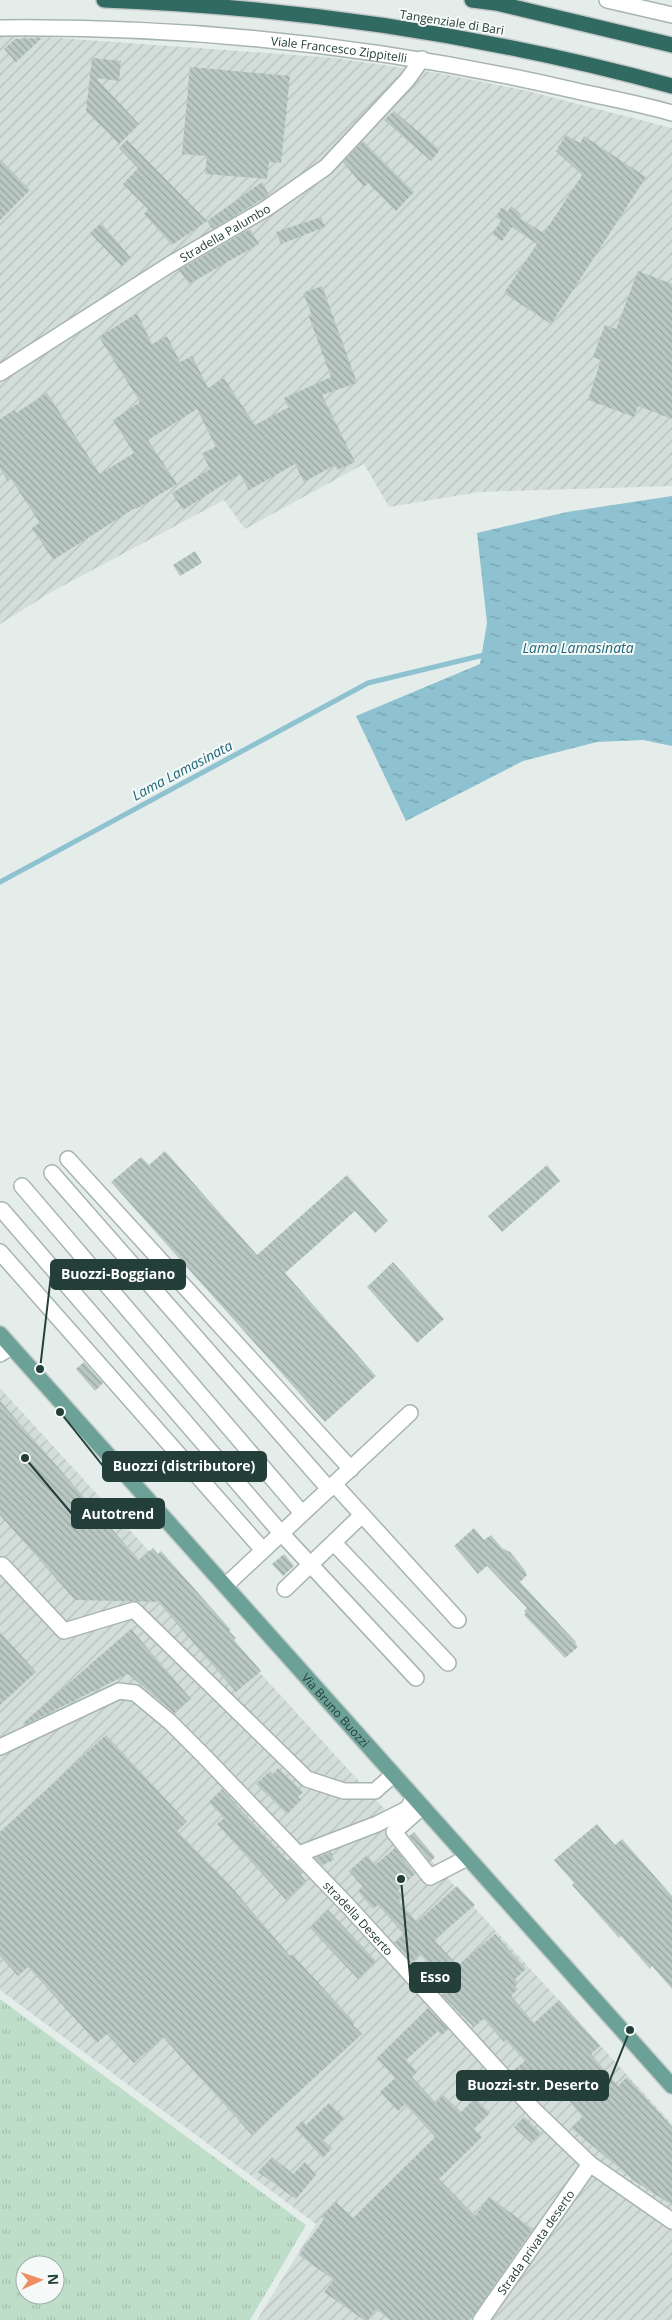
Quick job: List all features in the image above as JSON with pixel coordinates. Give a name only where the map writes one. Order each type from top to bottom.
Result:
[{"type":"highway","name":"Tangenziale di Bari","points":[[104,0],[236,7],[316,16],[492,42],[672,86]]},
{"type":"highway","name":"Tangenziale di Bari","points":[[472,0],[496,3],[672,45]]},
{"type":"main road","name":"Via Bruno Buozzi","points":[[2,1341],[671,2082]]},
{"type":"street","points":[[607,0],[672,15]]},
{"type":"street","name":"Viale Francesco Zippitelli","points":[[0,28],[111,30],[274,41],[422,58],[540,82],[672,114]]},
{"type":"street","name":"Stradella Palumbo","points":[[0,373],[112,300],[267,208],[326,167],[407,80],[422,58]]},
{"type":"street","points":[[68,1159],[350,1469]]},
{"type":"street","points":[[52,1173],[331,1487],[362,1515],[458,1620]]},
{"type":"street","points":[[22,1186],[302,1513]]},
{"type":"street","points":[[2,1210],[281,1533],[416,1678]]},
{"type":"street","points":[[0,1252],[263,1550]]},
{"type":"street","points":[[225,1586],[410,1413]]},
{"type":"street","points":[[285,1589],[362,1515]]},
{"type":"street","points":[[334,1543],[448,1663]]},
{"type":"street","points":[[0,1567],[2,1565],[64,1631],[134,1610],[307,1779],[344,1792],[375,1791],[393,1775]]},
{"type":"street","name":"stradella Deserto","points":[[0,1747],[118,1691],[135,1693],[176,1729],[299,1854],[485,2058],[590,2164],[672,2221]]},
{"type":"street","points":[[299,1854],[377,1824],[418,1803]]},
{"type":"street","points":[[418,1803],[394,1832],[430,1877],[467,1858]]},
{"type":"street","name":"Strada privata deserto","points":[[481,2320],[590,2164]]},
{"type":"shaded area","points":[[18,35],[335,58],[438,73],[523,90],[672,128],[672,486],[479,492],[389,507],[364,464],[245,529],[224,500],[53,591],[0,624],[0,37]]},
{"type":"shaded area","points":[[0,1388],[672,2124],[672,2320],[257,2320],[316,2224],[0,1990]]},
{"type":"green space","points":[[0,1999],[306,2225],[250,2320],[0,2320]]},
{"type":"water","name":"Lama Lamasinata","points":[[672,496],[672,746],[643,740],[597,742],[523,761],[406,821],[356,716],[480,664],[487,623],[477,533],[567,512]]},
{"type":"building","points":[[42,38],[16,62],[4,49],[15,39]]},
{"type":"building","points":[[92,58],[121,61],[119,81],[96,78],[139,124],[119,144],[86,111]]},
{"type":"building","points":[[190,67],[290,76],[281,163],[269,162],[267,179],[205,174],[207,156],[182,154]]},
{"type":"building","points":[[394,111],[440,150],[431,161],[384,120]]},
{"type":"building","points":[[566,135],[580,143],[584,136],[646,177],[551,324],[504,293],[537,244],[512,227],[502,241],[492,234],[501,221],[496,217],[501,208],[508,211],[511,206],[521,214],[519,218],[544,233],[582,175],[556,151]]},
{"type":"building","points":[[127,140],[207,221],[172,245],[144,214],[148,209],[123,184],[138,168],[119,148]]},
{"type":"building","points":[[363,141],[414,192],[396,211],[368,183],[364,187],[343,162]]},
{"type":"building","points":[[0,159],[30,190],[0,220]]},
{"type":"building","points":[[262,182],[269,195],[213,229],[207,221]]},
{"type":"building","points":[[321,217],[325,227],[281,244],[276,232]]},
{"type":"building","points":[[101,223],[131,258],[122,266],[90,233]]},
{"type":"building","points":[[250,229],[259,244],[189,284],[179,270]]},
{"type":"building","points":[[638,271],[672,284],[672,419],[638,406],[634,417],[588,400],[601,360],[593,357],[605,325],[616,329]]},
{"type":"building","points":[[322,286],[357,383],[322,395],[355,462],[337,470],[335,465],[304,482],[295,464],[249,490],[240,474],[183,510],[172,493],[210,469],[202,453],[216,447],[197,409],[148,440],[177,484],[53,560],[32,528],[40,523],[11,479],[8,481],[0,469],[0,419],[14,410],[16,413],[47,393],[100,474],[134,453],[113,420],[140,402],[99,337],[137,313],[152,344],[167,336],[180,362],[192,356],[208,388],[224,378],[255,425],[291,406],[288,407],[284,398],[331,377],[309,317],[312,315],[303,293]]},
{"type":"building","points":[[195,551],[202,563],[180,576],[173,565]]},
{"type":"building","points":[[165,1151],[257,1255],[347,1175],[388,1221],[375,1233],[355,1211],[285,1273],[376,1376],[325,1422],[111,1182],[141,1157],[149,1165]]},
{"type":"building","points":[[547,1165],[560,1181],[502,1232],[488,1216]]},
{"type":"building","points":[[393,1262],[444,1319],[417,1343],[367,1287]]},
{"type":"building","points":[[84,1362],[103,1383],[95,1391],[76,1369]]},
{"type":"building","points":[[0,1401],[139,1560],[153,1548],[158,1554],[161,1551],[231,1630],[229,1631],[236,1638],[234,1640],[261,1671],[236,1692],[160,1604],[162,1602],[75,1600],[0,1515]]},
{"type":"building","points":[[474,1528],[484,1540],[491,1535],[502,1548],[510,1552],[527,1575],[520,1582],[576,1642],[578,1647],[565,1658],[524,1615],[526,1613],[524,1611],[527,1608],[487,1566],[478,1574],[454,1546]]},
{"type":"building","points":[[284,1554],[294,1566],[283,1576],[272,1564]]},
{"type":"building","points":[[131,1629],[191,1699],[174,1713],[128,1674],[25,1725],[23,1723]]},
{"type":"building","points":[[0,1632],[36,1672],[0,1705]]},
{"type":"building","points":[[106,1735],[187,1822],[177,1831],[228,1883],[290,1956],[292,1954],[355,2023],[353,2025],[362,2034],[252,2135],[163,2037],[134,2063],[107,2034],[97,2043],[28,1967],[18,1976],[0,1956],[0,1832]]},
{"type":"building","points":[[278,1768],[303,1792],[298,1797],[301,1800],[287,1814],[256,1784],[270,1771],[273,1774]]},
{"type":"building","points":[[222,1789],[288,1861],[291,1860],[303,1873],[300,1874],[306,1881],[286,1900],[217,1824],[224,1818],[209,1802]]},
{"type":"building","points":[[597,1824],[615,1845],[622,1839],[672,1896],[672,1989],[652,1966],[650,1969],[621,1936],[619,1938],[572,1885],[574,1883],[554,1860]]},
{"type":"building","points":[[414,1832],[435,1857],[430,1862],[409,1836]]},
{"type":"building","points":[[395,1848],[415,1874],[397,1890],[403,1896],[398,1900],[417,1922],[457,1886],[475,1905],[434,1940],[458,1966],[495,1934],[526,1969],[515,1979],[518,1983],[515,1986],[518,1989],[511,1996],[534,2023],[559,2000],[600,2046],[591,2054],[618,2086],[627,2077],[672,2127],[672,2205],[636,2182],[571,2128],[583,2117],[559,2089],[544,2102],[514,2070],[525,2061],[506,2040],[504,2042],[484,2019],[474,2027],[442,1995],[447,1990],[434,1975],[437,1972],[420,1954],[412,1962],[395,1943],[404,1934],[378,1905],[373,1909],[358,1891],[363,1887],[349,1871],[367,1855],[375,1865]]},
{"type":"building","points":[[331,1852],[334,1860],[322,1865],[315,1858]]},
{"type":"building","points":[[328,1910],[376,1961],[358,1979],[310,1928]]},
{"type":"building","points":[[428,2008],[448,2029],[442,2035],[438,2031],[406,2060],[417,2072],[412,2077],[436,2103],[443,2095],[461,2112],[475,2098],[490,2113],[474,2129],[482,2137],[439,2179],[475,2216],[489,2197],[533,2229],[470,2320],[390,2320],[376,2309],[368,2320],[364,2320],[324,2292],[334,2280],[299,2255],[324,2219],[321,2217],[336,2202],[353,2218],[435,2137],[405,2104],[398,2111],[380,2092],[395,2078],[377,2058]]},
{"type":"building","points":[[329,2103],[344,2118],[323,2140],[332,2148],[323,2158],[295,2128],[302,2121],[306,2125]]},
{"type":"building","points":[[524,2117],[541,2133],[531,2143],[514,2127]]},
{"type":"building","points":[[272,2157],[293,2174],[305,2162],[316,2175],[296,2199],[258,2172]]},
{"type":"waterway","name":"Lama Lamasinata","points":[[0,882],[368,683],[488,654]]},
{"type":"place","name":"Buozzi-Boggiano","points":[[40,1369]]},
{"type":"place","name":"Buozzi (distributore)","points":[[60,1412]]},
{"type":"place","name":"Autotrend","points":[[25,1458]]},
{"type":"place","name":"Esso","points":[[401,1879]]},
{"type":"place","name":"Buozzi-str. Deserto","points":[[630,2030]]}]
